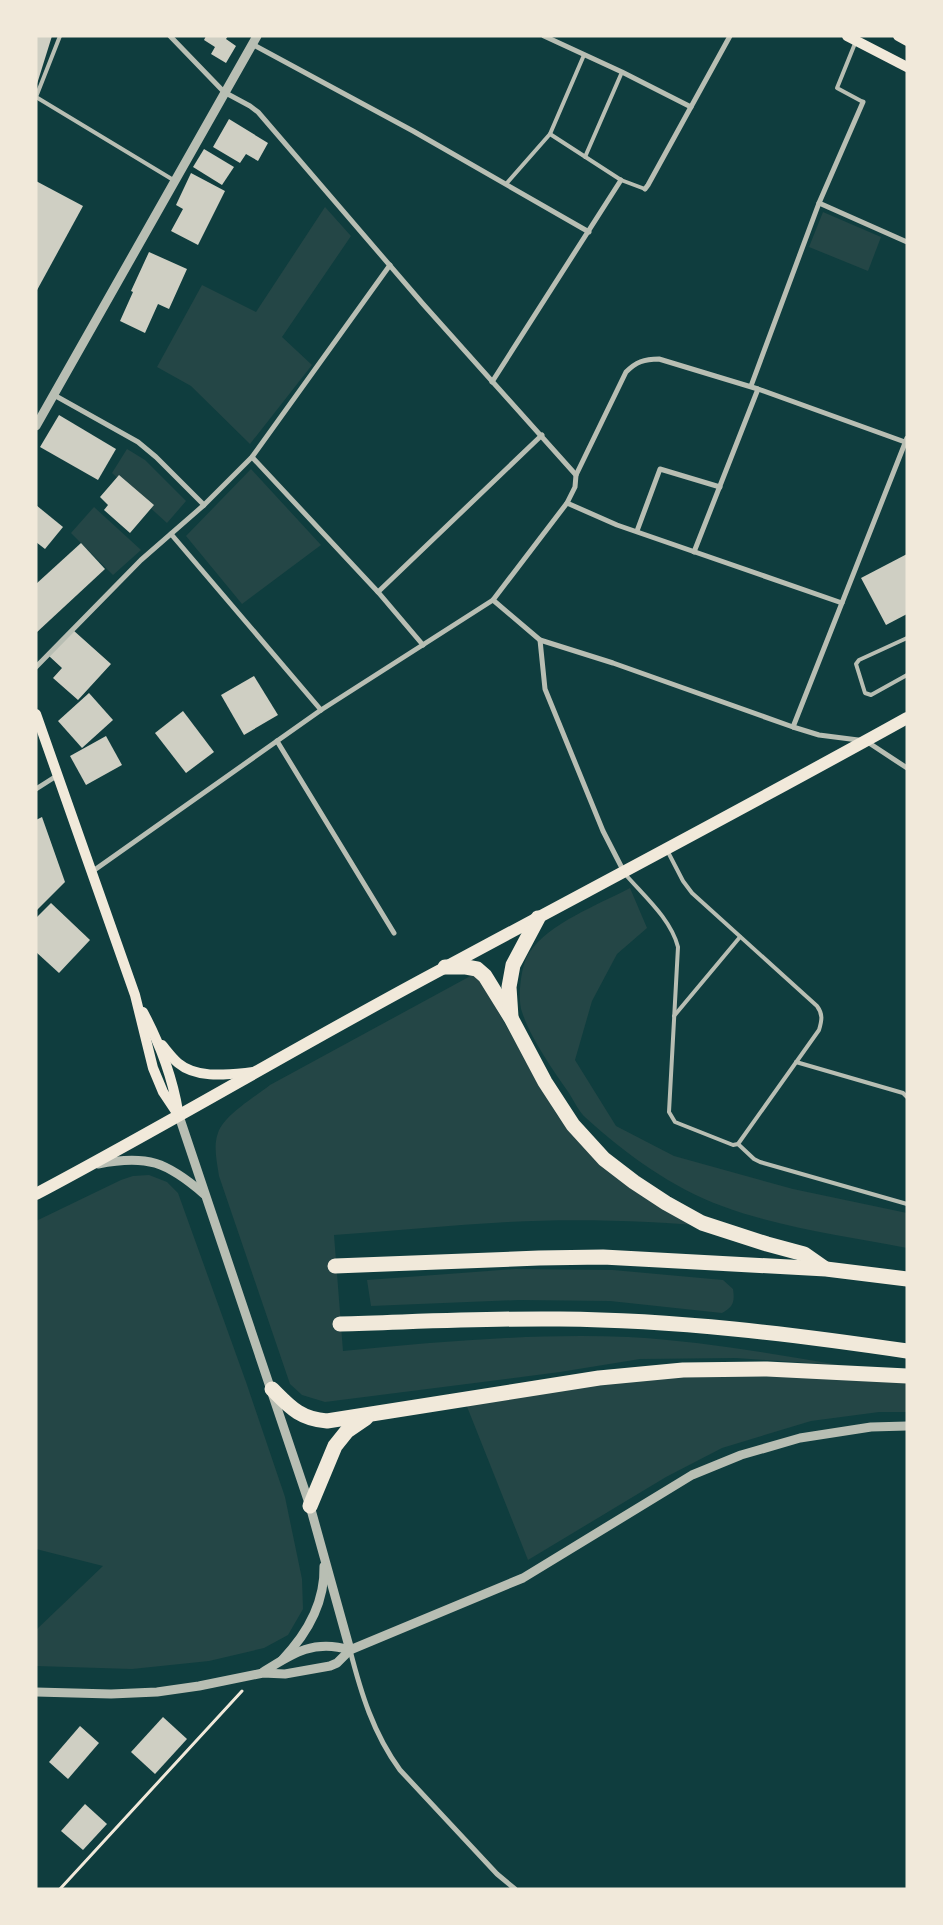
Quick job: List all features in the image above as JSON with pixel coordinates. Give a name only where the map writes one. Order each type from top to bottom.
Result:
[{"type":"highway","points":[[511,1018],[510,987],[513,965],[538,918]]},
{"type":"highway","points":[[445,967],[477,969],[485,976],[511,1018],[544,1082],[558,1104],[573,1125],[604,1159],[666,1203],[702,1223],[804,1254],[826,1269]]},
{"type":"highway","points":[[336,1266],[603,1257],[826,1269],[907,1279]]},
{"type":"highway","points":[[340,1324],[446,1320],[560,1319],[706,1326],[907,1351]]},
{"type":"highway","points":[[272,1389],[297,1413],[313,1420],[341,1420],[599,1378],[683,1370],[767,1369],[907,1376]]},
{"type":"highway","points":[[310,1506],[335,1446],[347,1431],[372,1414]]},
{"type":"main road","points":[[898,36],[907,41]]},
{"type":"main road","points":[[851,39],[907,67]]},
{"type":"main road","points":[[36,714],[93,871],[135,995],[153,1068],[163,1092],[178,1116]]},
{"type":"main road","points":[[36,1194],[90,1166],[445,967],[667,850],[907,718]]},
{"type":"main road","points":[[135,995],[158,1040],[174,1085],[178,1116]]},
{"type":"main road","points":[[158,1040],[178,1063],[188,1069],[211,1074],[258,1072]]},
{"type":"street","points":[[170,36],[224,92],[258,112],[492,382],[542,435],[576,475]]},
{"type":"street","points":[[544,36],[622,72],[691,107]]},
{"type":"street","points":[[645,189],[730,36]]},
{"type":"street","points":[[36,426],[254,40],[589,232]]},
{"type":"street","points":[[751,386],[818,202],[863,102]]},
{"type":"street","points":[[492,382],[621,180]]},
{"type":"street","points":[[818,202],[907,242]]},
{"type":"street","points":[[36,667],[120,580],[204,505],[252,457],[390,265]]},
{"type":"street","points":[[93,871],[321,710],[493,600],[567,503],[575,487],[576,475],[626,372],[635,363],[646,359],[659,359],[751,386],[906,440],[793,727]]},
{"type":"street","points":[[694,552],[758,389]]},
{"type":"street","points":[[54,395],[138,442],[156,457],[204,505]]},
{"type":"street","points":[[378,592],[542,435]]},
{"type":"street","points":[[252,457],[378,592],[423,645]]},
{"type":"street","points":[[637,531],[660,469],[720,487]]},
{"type":"street","points":[[567,503],[617,525],[842,603]]},
{"type":"street","points":[[171,534],[321,710]]},
{"type":"street","points":[[493,600],[540,640],[613,663],[793,727],[819,735],[866,741],[907,768]]},
{"type":"street","points":[[540,640],[544,688],[603,831],[624,872]]},
{"type":"street","points":[[277,741],[394,933]]},
{"type":"street","points":[[36,789],[58,775]]},
{"type":"street","points":[[178,1116],[272,1389],[310,1506],[361,1694],[382,1742],[400,1770],[490,1867],[515,1889]]},
{"type":"street","points":[[90,1166],[130,1159],[152,1162],[172,1169],[184,1176],[206,1195]]},
{"type":"street","points":[[36,1692],[112,1694],[157,1692],[199,1686],[263,1673],[285,1674],[321,1668],[337,1663],[350,1650],[523,1578],[692,1475],[708,1468],[741,1455],[800,1438],[871,1427],[907,1426]]},
{"type":"street","points":[[282,1660],[299,1642],[312,1622],[320,1599],[324,1575],[323,1551]]},
{"type":"street","points":[[263,1673],[282,1660],[319,1645],[333,1645],[350,1650]]},
{"type":"lane","points":[[60,36],[36,97],[175,181]]},
{"type":"lane","points":[[851,39],[837,88],[863,102]]},
{"type":"lane","points":[[506,184],[550,134],[584,55]]},
{"type":"lane","points":[[584,157],[622,72]]},
{"type":"lane","points":[[550,134],[621,180],[645,189]]},
{"type":"lane","points":[[907,638],[859,660],[856,664],[865,693],[871,695],[907,675]]},
{"type":"lane","points":[[624,872],[668,924],[676,937],[678,947],[669,1112],[671,1118],[675,1122],[733,1145],[738,1144],[819,1030],[822,1020],[821,1012],[817,1006],[692,893],[682,882],[667,850]]},
{"type":"lane","points":[[674,1016],[740,937]]},
{"type":"lane","points":[[796,1062],[903,1093],[907,1097]]},
{"type":"lane","points":[[738,1144],[760,1162],[907,1204]]},
{"type":"path","points":[[60,1889],[246,1686],[243,1677]]},
{"type":"shaded area","points":[[325,207],[351,236],[282,337],[312,365],[250,444],[191,386],[157,367],[202,285],[256,312]]},
{"type":"shaded area","points":[[823,212],[881,237],[868,271],[809,247]]},
{"type":"shaded area","points":[[127,449],[145,460],[186,501],[167,523],[112,473]]},
{"type":"shaded area","points":[[251,469],[321,545],[242,604],[186,536]]},
{"type":"shaded area","points":[[94,507],[141,550],[113,575],[71,533]]},
{"type":"shaded area","points":[[630,888],[647,928],[617,954],[592,1001],[575,1060],[616,1126],[674,1156],[793,1189],[907,1213],[907,1248],[790,1226],[744,1214],[703,1199],[650,1169],[581,1113],[543,1054],[526,1022],[520,999],[522,973],[529,953],[549,933],[575,916]]},
{"type":"shaded area","points":[[476,973],[557,1115],[636,1186],[721,1227],[642,1222],[561,1220],[486,1223],[334,1235],[343,1351],[521,1337],[628,1337],[708,1344],[839,1365],[736,1358],[640,1359],[560,1372],[325,1402],[302,1395],[290,1384],[219,1176],[216,1149],[221,1126],[233,1113],[270,1085]]},
{"type":"shaded area","points":[[149,1175],[167,1182],[178,1193],[246,1382],[285,1497],[302,1579],[303,1609],[288,1635],[264,1648],[209,1661],[132,1669],[36,1666],[36,1630],[103,1566],[36,1549],[36,1221],[121,1180],[133,1176]]},
{"type":"shaded area","points":[[515,1269],[613,1270],[723,1280],[733,1289],[734,1297],[729,1309],[722,1313],[610,1301],[519,1300],[371,1306],[367,1280]]},
{"type":"shaded area","points":[[612,1373],[907,1378],[907,1412],[879,1412],[811,1421],[722,1448],[666,1477],[528,1560],[464,1399]]},
{"type":"building","points":[[36,36],[52,36],[37,84],[36,84]]},
{"type":"building","points":[[206,36],[228,36],[226,39],[236,46],[226,63],[211,54],[215,47],[204,40]]},
{"type":"building","points":[[229,119],[268,143],[258,161],[246,154],[240,163],[213,147]]},
{"type":"building","points":[[204,149],[234,167],[222,185],[193,167]]},
{"type":"building","points":[[191,173],[225,191],[198,245],[171,231],[183,209],[176,205]]},
{"type":"building","points":[[36,181],[83,206],[36,292]]},
{"type":"building","points":[[149,252],[187,269],[169,309],[158,304],[145,333],[120,321]]},
{"type":"building","points":[[59,415],[116,449],[98,480],[40,447]]},
{"type":"building","points":[[119,475],[154,505],[130,533],[104,510],[108,505],[100,497]]},
{"type":"building","points":[[36,505],[63,527],[45,549],[36,542]]},
{"type":"building","points":[[81,543],[105,569],[36,633],[36,584]]},
{"type":"building","points":[[907,554],[907,614],[886,625],[861,578]]},
{"type":"building","points":[[73,630],[111,664],[78,700],[53,678],[62,668],[49,656]]},
{"type":"building","points":[[254,676],[278,715],[244,735],[221,695]]},
{"type":"building","points":[[89,693],[113,720],[82,748],[58,721]]},
{"type":"building","points":[[183,711],[214,752],[186,773],[155,733]]},
{"type":"building","points":[[106,736],[122,765],[86,785],[70,756]]},
{"type":"building","points":[[42,817],[65,882],[36,911],[36,820]]},
{"type":"building","points":[[51,903],[90,940],[59,973],[36,952],[36,918]]},
{"type":"building","points":[[163,1717],[187,1739],[155,1774],[131,1752]]},
{"type":"building","points":[[80,1726],[99,1743],[68,1779],[49,1762]]},
{"type":"building","points":[[85,1804],[107,1824],[83,1850],[61,1831]]}]
